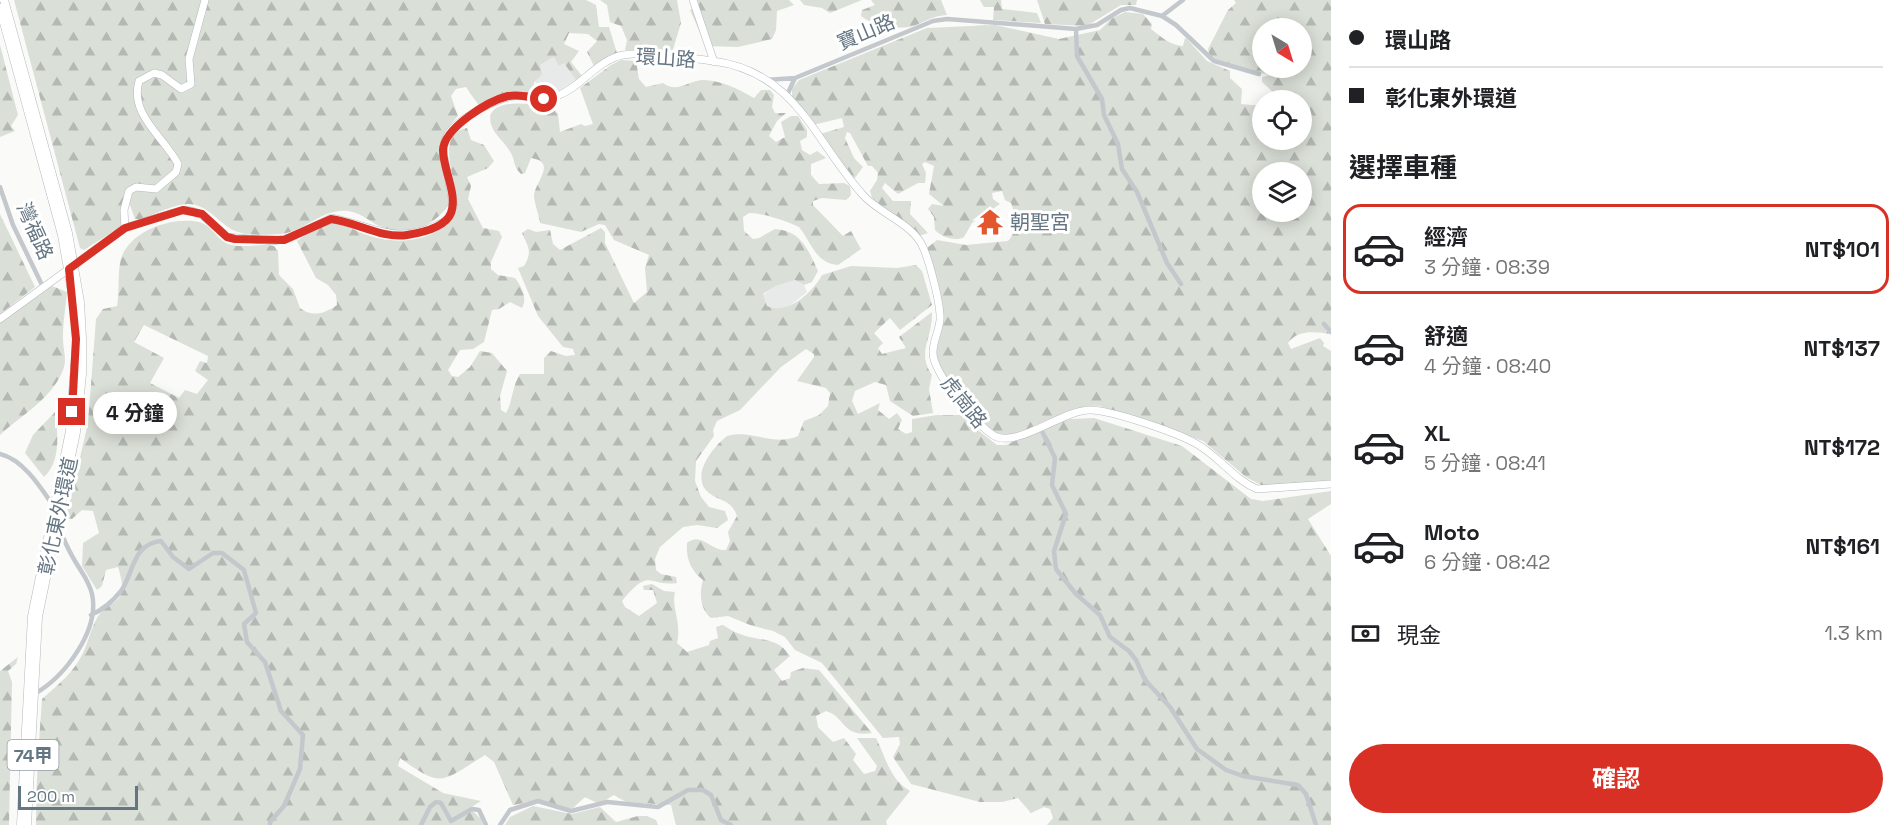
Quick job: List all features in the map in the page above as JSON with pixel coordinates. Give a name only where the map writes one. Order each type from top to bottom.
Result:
[{"type":"main road","name":"彰化東外環道","points":[[6,0],[68,250],[78,321],[77,392],[73,431],[62,479],[53,505],[38,596]]},
{"type":"main road","points":[[125,228],[124,210],[129,191],[136,187],[156,189],[176,172],[178,164],[155,136],[146,118],[137,95],[139,81],[154,73],[162,75],[181,89],[191,84],[189,60],[205,0]]},
{"type":"main road","points":[[693,0],[714,62]]},
{"type":"main road","name":"彰化東外環道","points":[[0,8],[35,121]]},
{"type":"main road","name":"74甲","points":[[0,22],[35,121]]},
{"type":"main road","name":"環山路","points":[[0,319],[125,228],[183,210],[202,214],[227,237],[235,239],[284,240],[331,219],[390,235],[427,231],[444,222],[451,213],[452,202],[443,149],[446,136],[455,126],[495,101],[508,96],[544,99],[560,96],[610,61],[623,55],[637,54],[736,66],[766,80],[787,95]]},
{"type":"main road","name":"虎崗路","points":[[787,95],[801,108],[861,194],[876,208],[911,232],[923,246],[940,314],[932,356],[940,372],[967,409],[997,438],[1015,438],[1073,411],[1108,412],[1194,442],[1247,484],[1257,489],[1331,484]]},
{"type":"main road","name":"彰化東外環道","points":[[38,596],[57,524],[62,479]]},
{"type":"main road","name":"74甲","points":[[19,825],[38,596]]},
{"type":"main road","name":"74甲","points":[[28,825],[31,687],[38,596]]},
{"type":"street","points":[[1183,0],[1162,16],[1176,24],[1214,61],[1252,72]]},
{"type":"street","name":"寶山路","points":[[766,80],[795,78],[933,21],[947,19],[1076,29],[1097,25],[1120,10],[1130,8],[1162,16]]},
{"type":"street","points":[[1076,29],[1077,56],[1104,103],[1104,115],[1118,144],[1122,170],[1137,192],[1167,263],[1181,284]]},
{"type":"street","points":[[787,95],[795,78]]},
{"type":"street","name":"灣福路","points":[[0,187],[13,225],[43,287]]},
{"type":"street","points":[[1324,324],[1331,332]]},
{"type":"street","points":[[1041,427],[1055,458],[1052,485],[1066,514],[1054,551],[1056,569],[1076,594],[1100,615],[1110,637],[1132,654],[1145,680],[1170,707],[1197,749],[1226,770],[1243,776],[1298,784],[1306,794],[1316,825]]},
{"type":"street","points":[[0,454],[15,460],[53,505],[57,524],[87,579],[93,596],[91,615],[74,658],[53,683],[31,687]]},
{"type":"street","points":[[91,615],[100,611],[123,589],[128,571],[139,553],[151,542],[161,541],[173,557],[189,569],[213,553],[222,552],[244,570],[256,613],[244,624],[247,642],[265,662],[281,711],[303,735],[300,769],[284,806],[270,825]]},
{"type":"street","points":[[500,825],[510,810],[538,801],[571,811],[607,802],[658,807],[694,789],[711,795],[721,820],[731,825]]},
{"type":"street","points":[[421,825],[430,807],[436,802],[441,804],[452,820],[472,809],[480,810],[486,825]]},
{"type":"shaded area","points":[[554,57],[564,62],[576,80],[553,95],[533,94],[540,65]]},
{"type":"shaded area","points":[[795,280],[804,285],[807,292],[787,308],[772,309],[767,306],[763,295],[776,286]]},
{"type":"green space","points":[[14,0],[586,0],[596,5],[599,27],[609,27],[617,53],[595,68],[587,52],[597,41],[588,34],[569,33],[564,44],[579,51],[571,62],[582,76],[576,80],[564,63],[559,66],[554,57],[540,65],[542,74],[534,83],[533,94],[512,92],[480,107],[466,87],[456,89],[451,96],[458,116],[449,127],[442,148],[449,205],[426,226],[398,231],[377,225],[356,213],[339,211],[322,216],[289,232],[251,234],[235,231],[202,207],[195,205],[177,206],[135,219],[130,205],[124,208],[122,226],[84,250],[80,248]]},
{"type":"green space","points":[[600,0],[677,0],[681,23],[671,56],[659,52],[625,50],[627,40],[621,26],[610,22],[607,5]]},
{"type":"green space","points":[[695,0],[789,0],[794,5],[777,11],[776,30],[772,39],[738,47],[706,46],[690,10],[697,6]]},
{"type":"green space","points":[[800,0],[862,0],[830,13],[822,8],[804,5]]},
{"type":"green space","points":[[871,0],[941,0],[947,15],[934,17],[910,27],[887,26],[866,20],[861,16],[862,10],[875,5]]},
{"type":"green space","points":[[980,0],[1001,0],[1002,9],[1037,13],[1041,23],[993,20],[994,7],[984,7]]},
{"type":"green space","points":[[1037,0],[1137,0],[1136,5],[1121,5],[1087,26],[1045,24]]},
{"type":"green space","points":[[1234,0],[1331,0],[1331,334],[1302,333],[1288,343],[1291,349],[1320,338],[1324,343],[1323,346],[1331,351],[1331,480],[1271,487],[1261,485],[1246,477],[1203,441],[1099,406],[1076,408],[1012,436],[991,432],[937,367],[934,351],[943,323],[927,248],[937,240],[966,245],[1008,241],[1015,223],[1011,203],[1005,200],[1002,191],[992,193],[993,199],[1000,204],[972,223],[964,237],[953,239],[945,237],[935,230],[934,217],[928,209],[932,204],[944,206],[929,194],[934,166],[925,162],[922,164],[926,173],[925,183],[918,183],[898,194],[885,183],[882,188],[893,201],[911,201],[910,214],[928,233],[919,236],[873,200],[870,191],[877,180],[878,173],[872,166],[868,166],[850,133],[847,132],[845,138],[854,158],[863,167],[854,179],[820,134],[844,127],[842,118],[813,125],[792,98],[792,89],[799,80],[927,28],[995,25],[1059,39],[1100,30],[1111,19],[1125,12],[1143,14],[1152,24],[1151,29],[1166,40],[1183,46],[1185,38],[1207,61],[1230,71],[1230,78],[1242,89],[1241,104],[1252,105],[1252,150],[1312,150],[1312,90],[1271,90],[1262,82],[1262,78],[1312,78],[1312,18],[1252,18],[1252,71],[1221,63],[1209,54],[1208,49],[1228,10],[1236,3]]},
{"type":"green space","points":[[0,45],[18,115],[11,126],[15,131],[0,137]]},
{"type":"green space","points":[[621,60],[636,61],[639,79],[646,87],[663,83],[678,87],[704,80],[724,84],[754,98],[761,90],[770,90],[774,95],[772,107],[775,113],[786,113],[777,121],[769,136],[776,142],[785,137],[781,122],[791,116],[798,116],[807,130],[807,137],[800,141],[802,150],[810,155],[817,151],[826,158],[811,164],[811,175],[819,184],[844,183],[850,186],[851,195],[846,200],[822,198],[813,201],[813,205],[843,236],[851,231],[861,249],[838,265],[819,256],[799,227],[761,214],[749,213],[743,217],[744,231],[753,239],[775,229],[784,230],[797,237],[807,249],[818,271],[812,282],[804,285],[795,280],[776,286],[763,294],[767,306],[783,308],[791,305],[806,295],[822,275],[851,266],[897,268],[916,265],[922,271],[932,305],[900,330],[890,318],[874,333],[883,343],[878,348],[882,354],[906,348],[899,337],[932,312],[925,359],[932,375],[929,389],[933,413],[913,416],[890,401],[886,385],[875,382],[855,391],[852,401],[858,414],[880,403],[878,410],[889,419],[897,413],[902,420],[898,429],[906,434],[912,432],[912,419],[937,415],[970,415],[979,431],[997,445],[1006,445],[1055,423],[1071,419],[1094,418],[1182,446],[1251,499],[1263,501],[1331,491],[1331,504],[1308,519],[1331,556],[1331,825],[1047,825],[1053,818],[1050,809],[1044,807],[1031,813],[1018,798],[1002,802],[980,802],[911,784],[893,757],[900,744],[899,737],[883,738],[822,663],[795,650],[785,637],[773,631],[728,616],[711,618],[703,605],[701,590],[703,580],[690,563],[687,543],[697,539],[726,550],[730,541],[728,532],[737,516],[732,506],[713,496],[703,486],[702,470],[715,447],[727,436],[736,434],[780,440],[789,439],[798,436],[804,421],[819,415],[828,406],[830,393],[826,388],[797,381],[814,357],[814,354],[806,349],[781,367],[740,410],[717,421],[713,430],[714,436],[696,461],[695,481],[701,497],[709,507],[725,511],[728,520],[717,528],[697,525],[683,527],[660,547],[655,559],[656,570],[661,574],[676,577],[677,583],[644,581],[631,590],[622,601],[625,607],[639,616],[657,603],[653,590],[644,590],[643,586],[652,584],[664,591],[675,592],[677,643],[687,652],[709,645],[710,641],[718,638],[716,627],[723,625],[740,634],[780,645],[790,656],[774,670],[782,681],[790,678],[791,672],[803,668],[819,670],[872,733],[855,733],[826,711],[816,716],[818,727],[833,742],[844,738],[856,754],[853,760],[864,774],[875,771],[877,766],[857,738],[876,738],[893,775],[910,791],[886,821],[887,825],[676,825],[671,805],[626,802],[614,795],[599,804],[585,797],[573,808],[568,809],[541,800],[513,805],[494,762],[485,755],[450,776],[442,778],[434,778],[425,774],[400,758],[398,766],[443,793],[481,801],[470,808],[481,819],[483,825],[36,825],[42,699],[75,666],[83,653],[97,618],[102,611],[117,600],[122,589],[118,567],[106,570],[102,586],[97,590],[82,566],[83,543],[99,533],[93,511],[82,510],[72,519],[66,518],[88,423],[96,319],[103,309],[117,306],[120,265],[126,249],[142,233],[153,228],[177,221],[199,222],[208,226],[228,244],[274,246],[278,251],[279,275],[293,289],[300,308],[314,314],[324,312],[337,305],[336,295],[328,285],[316,278],[297,241],[323,223],[346,226],[381,239],[403,241],[425,237],[446,226],[454,216],[456,203],[449,157],[450,144],[455,134],[467,128],[471,140],[484,145],[494,161],[488,168],[467,177],[471,186],[468,199],[483,228],[499,231],[502,237],[491,262],[491,269],[498,275],[515,278],[524,296],[524,304],[522,308],[510,302],[499,309],[492,310],[484,342],[473,349],[460,350],[448,370],[452,376],[458,377],[470,367],[480,351],[492,353],[507,371],[500,396],[501,410],[506,413],[520,374],[544,374],[544,358],[551,351],[566,356],[575,355],[573,349],[563,347],[538,316],[518,268],[524,266],[529,253],[522,233],[528,229],[536,232],[550,230],[553,244],[560,250],[601,228],[605,232],[605,243],[634,303],[647,292],[645,268],[649,255],[614,240],[605,225],[599,224],[581,232],[540,223],[534,195],[543,173],[543,164],[531,158],[525,173],[521,174],[516,168],[511,153],[492,127],[490,117],[494,110],[502,105],[524,104],[554,109],[558,114],[560,132],[581,124],[585,126],[593,124],[580,88]],"holes":[[[144,325],[208,356],[207,363],[200,361],[195,371],[208,380],[197,394],[185,390],[179,398],[150,383],[164,358],[134,342]]]},
{"type":"green space","points":[[0,214],[35,287],[0,314]]},
{"type":"green space","points":[[52,286],[67,292],[63,329],[64,367],[53,388],[45,397],[0,435],[0,322]]},
{"type":"green space","points":[[55,412],[56,455],[44,477],[25,453],[33,435]]},
{"type":"green space","points":[[18,657],[16,664],[8,671],[12,682],[9,825],[0,825],[0,671]]},
{"type":"green space","points":[[533,806],[572,814],[600,807],[616,822],[647,816],[656,820],[658,825],[505,825],[510,817]]},
{"type":"place","name":"朝聖宮","points":[[990,222]]},
{"type":"route","points":[[72,412],[76,375],[76,339],[69,269],[125,228],[183,210],[202,214],[227,237],[235,239],[284,240],[325,219],[342,220],[390,235],[399,236],[427,231],[444,222],[451,213],[452,202],[443,149],[446,136],[455,126],[495,101],[508,96],[544,99]]}]
